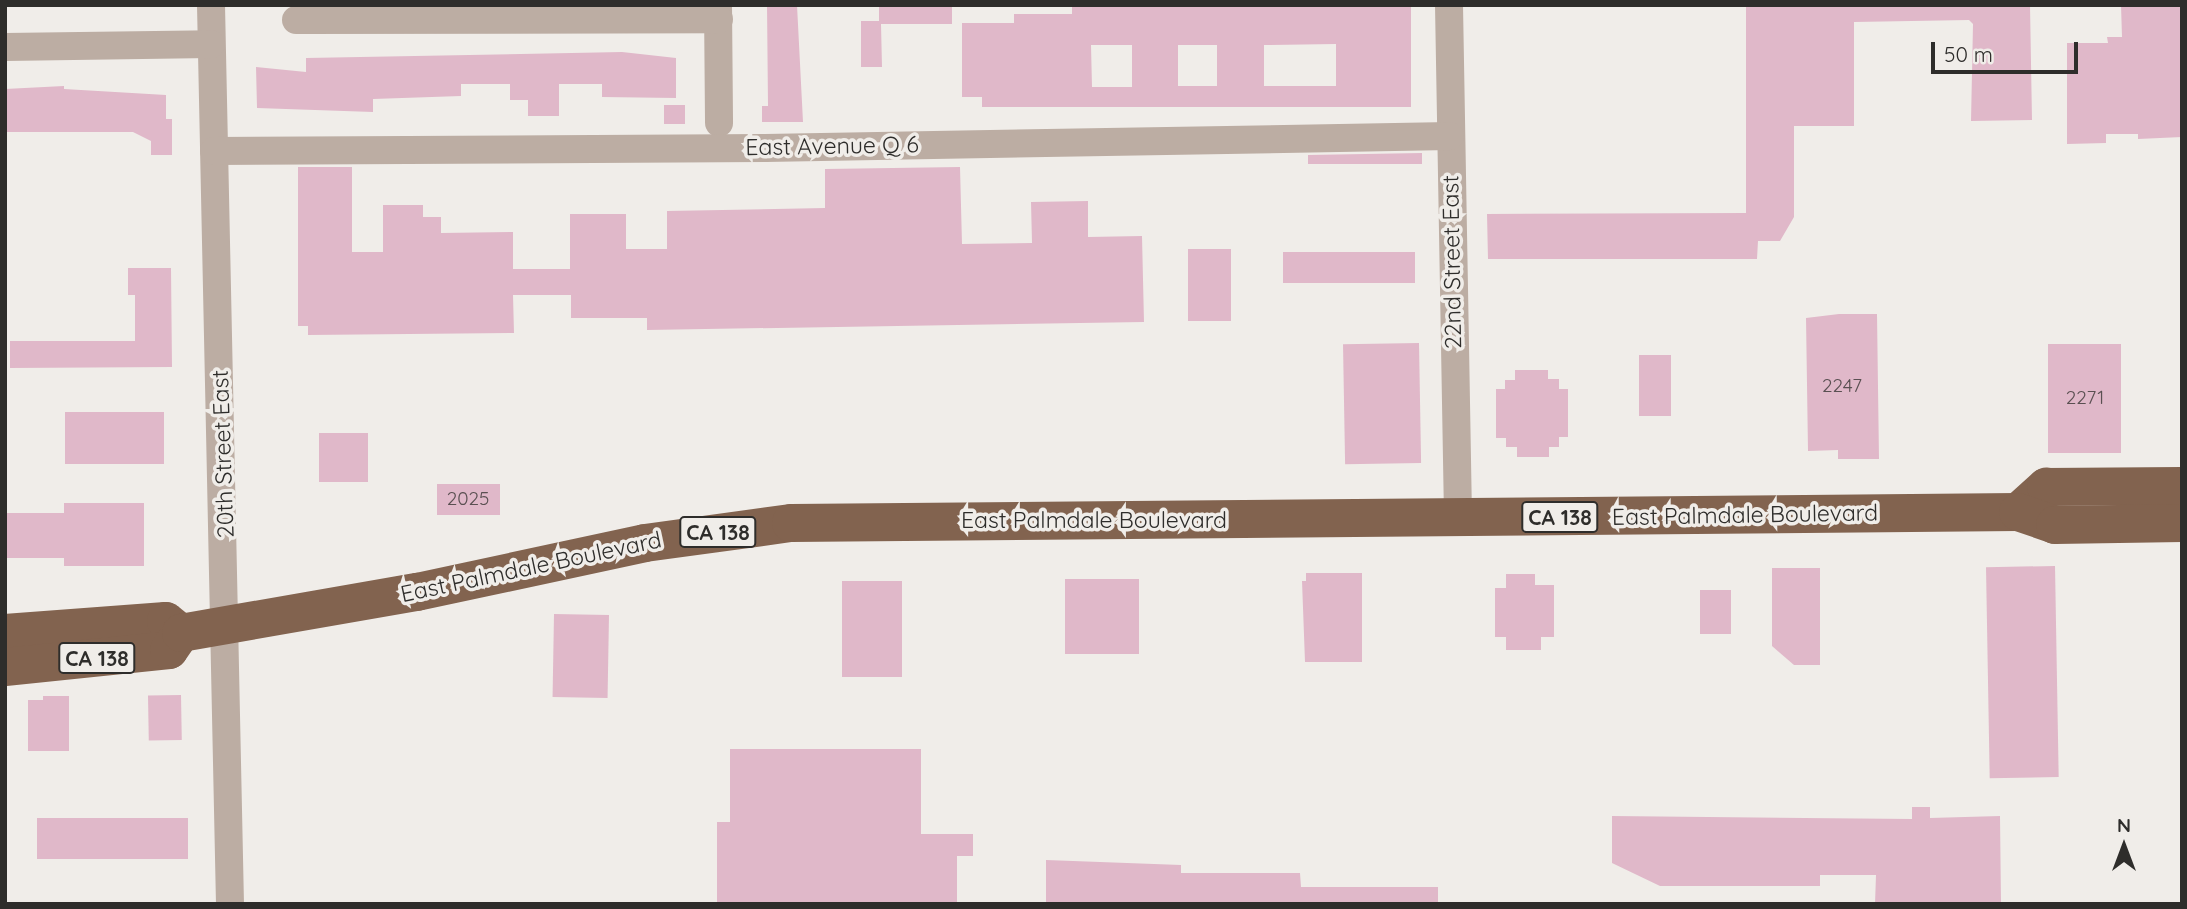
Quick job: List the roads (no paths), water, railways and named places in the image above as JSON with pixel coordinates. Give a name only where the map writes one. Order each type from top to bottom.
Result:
[{"type":"highway","points":[[2018,512],[2046,487],[2182,486]]},
{"type":"highway","name":"East Palmdale Boulevard","points":[[5,633],[166,621],[181,633],[227,627],[645,543],[791,523],[2018,512],[2054,525],[2182,523]]},
{"type":"highway","name":"East Palmdale Boulevard","points":[[5,667],[169,650],[181,633]]},
{"type":"street","name":"20th Street East","points":[[211,5],[227,627],[230,904]]},
{"type":"street","name":"22nd Street East","points":[[1449,5],[1458,518]]},
{"type":"street","points":[[296,20],[719,12],[719,123]]},
{"type":"street","points":[[5,47],[211,44]]},
{"type":"street","name":"East Avenue Q 6","points":[[214,151],[765,148],[1450,136]]}]
